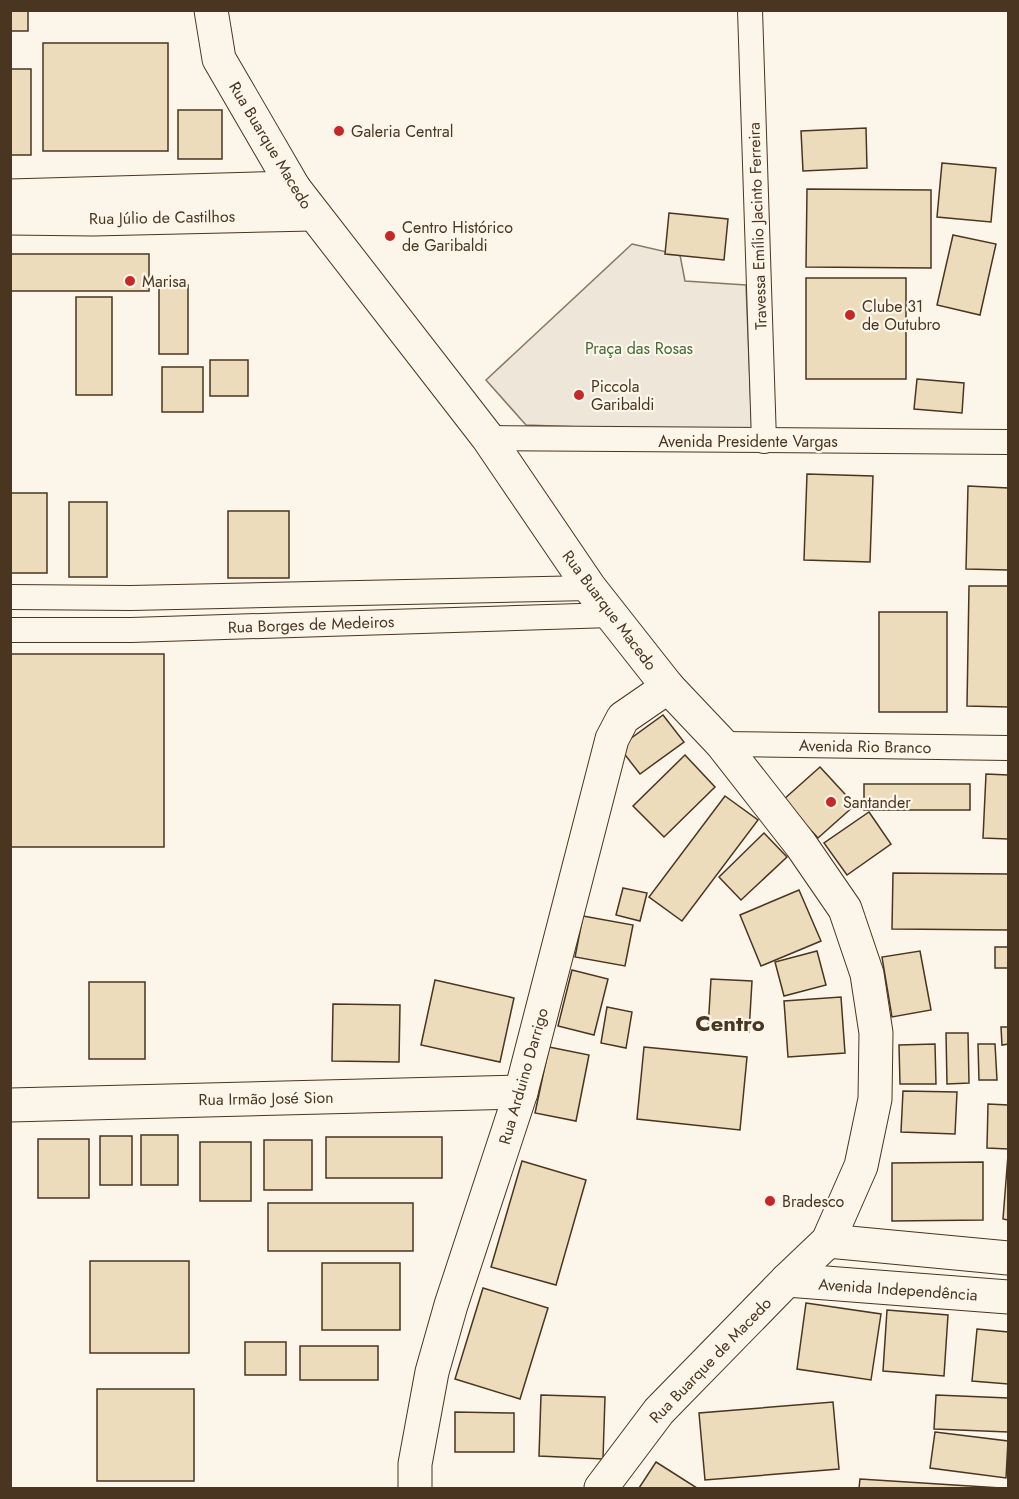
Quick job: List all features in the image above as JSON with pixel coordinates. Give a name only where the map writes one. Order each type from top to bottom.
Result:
[{"type":"main road","name":"Rua Buarque Macedo","points":[[211,10],[219,59],[304,201],[488,438],[590,588],[668,687],[722,744],[801,845],[845,909],[867,974],[876,1033],[875,1099],[861,1166],[828,1241]]},
{"type":"main road","name":"Rua Júlio de Castilhos","points":[[10,196],[304,201]]},
{"type":"main road","name":"Rua Júlio de Castilhos","points":[[10,218],[93,219],[304,201]]},
{"type":"main road","name":"Rua Arduino Darrigo","points":[[416,1488],[415,1464],[432,1372],[451,1305],[521,1092],[612,739],[623,718],[668,687]]},
{"type":"main road","name":"Rua Irmão José Sion","points":[[10,1105],[521,1092]]},
{"type":"main road","points":[[828,1241],[1008,1258]]},
{"type":"main road","name":"Rua Buarque de Macedo","points":[[601,1488],[659,1411],[828,1241]]},
{"type":"main road","name":"Avenida Independência","points":[[787,1280],[1008,1297]]},
{"type":"street","name":"Travessa Emílio Jacinto Ferreira","points":[[750,10],[764,441]]},
{"type":"street","name":"Avenida Presidente Vargas","points":[[488,438],[1008,442]]},
{"type":"street","name":"Rua Borges de Medeiros","points":[[10,597],[131,598],[590,588]]},
{"type":"street","points":[[131,598],[131,630]]},
{"type":"street","name":"Rua Borges de Medeiros","points":[[10,630],[131,630],[612,615]]},
{"type":"street","name":"Avenida Rio Branco","points":[[722,744],[1008,748]]},
{"type":"green space","name":"Praça das Rosas","points":[[632,244],[680,255],[685,281],[746,285],[752,433],[526,425],[486,380]]},
{"type":"building","points":[[10,10],[28,10],[28,31],[10,31]]},
{"type":"building","points":[[43,43],[168,43],[168,151],[43,151]]},
{"type":"building","points":[[10,69],[31,69],[31,155],[10,155]]},
{"type":"building","points":[[178,110],[222,110],[222,159],[178,159]]},
{"type":"building","points":[[866,128],[867,168],[803,171],[801,131]]},
{"type":"building","points":[[942,163],[996,168],[991,222],[937,217]]},
{"type":"building","points":[[807,189],[931,190],[931,268],[806,267]]},
{"type":"building","points":[[669,213],[728,219],[724,260],[665,254]]},
{"type":"building","points":[[953,235],[996,244],[980,315],[937,305]]},
{"type":"building","points":[[10,254],[149,254],[149,291],[10,291]]},
{"type":"building","points":[[806,278],[906,278],[906,379],[806,379]]},
{"type":"building","points":[[159,285],[188,285],[188,354],[159,354]]},
{"type":"building","points":[[76,297],[112,297],[112,395],[76,395]]},
{"type":"building","points":[[210,360],[248,360],[248,396],[210,396]]},
{"type":"building","points":[[162,367],[203,367],[203,412],[162,412]]},
{"type":"building","points":[[917,379],[964,383],[962,413],[914,409]]},
{"type":"building","points":[[807,474],[873,476],[870,562],[804,560]]},
{"type":"building","points":[[968,486],[1008,488],[1008,570],[966,569]]},
{"type":"building","points":[[10,493],[47,493],[47,573],[10,573]]},
{"type":"building","points":[[69,502],[107,502],[107,577],[69,577]]},
{"type":"building","points":[[228,511],[289,511],[289,578],[228,578]]},
{"type":"building","points":[[969,586],[1008,586],[1008,707],[967,706]]},
{"type":"building","points":[[879,612],[947,612],[947,712],[879,712]]},
{"type":"building","points":[[10,654],[164,654],[164,847],[10,847]]},
{"type":"building","points":[[663,715],[684,742],[640,774],[619,747]]},
{"type":"building","points":[[685,755],[715,787],[664,837],[633,806]]},
{"type":"building","points":[[820,767],[855,805],[818,838],[783,800]]},
{"type":"building","points":[[986,774],[1008,775],[1008,839],[983,838]]},
{"type":"building","points":[[864,784],[970,784],[970,810],[864,810]]},
{"type":"building","points":[[725,796],[758,820],[682,921],[649,897]]},
{"type":"building","points":[[869,812],[891,844],[847,875],[824,843]]},
{"type":"building","points":[[764,833],[787,857],[741,900],[719,877]]},
{"type":"building","points":[[893,873],[1008,874],[1008,930],[892,929]]},
{"type":"building","points":[[623,888],[647,893],[640,921],[616,915]]},
{"type":"building","points":[[799,890],[821,941],[761,966],[740,915]]},
{"type":"building","points":[[583,916],[633,925],[625,966],[575,957]]},
{"type":"building","points":[[995,947],[1008,947],[1008,968],[995,968]]},
{"type":"building","points":[[817,951],[826,985],[784,996],[775,962]]},
{"type":"building","points":[[920,951],[931,1010],[892,1017],[882,957]]},
{"type":"building","points":[[572,970],[608,979],[594,1035],[558,1026]]},
{"type":"building","points":[[711,979],[752,981],[749,1032],[708,1029]]},
{"type":"building","points":[[435,980],[514,998],[500,1062],[421,1045]]},
{"type":"building","points":[[89,982],[145,982],[145,1059],[89,1059]]},
{"type":"building","points":[[841,997],[845,1053],[788,1057],[784,1001]]},
{"type":"building","points":[[333,1004],[400,1005],[399,1062],[332,1061]]},
{"type":"building","points":[[607,1007],[632,1012],[626,1048],[601,1043]]},
{"type":"building","points":[[1001,1027],[1008,1027],[1008,1044],[1002,1045]]},
{"type":"building","points":[[946,1033],[968,1033],[969,1083],[947,1084]]},
{"type":"building","points":[[935,1044],[936,1084],[900,1084],[899,1045]]},
{"type":"building","points":[[978,1044],[995,1044],[997,1080],[979,1080]]},
{"type":"building","points":[[549,1047],[589,1055],[576,1121],[535,1113]]},
{"type":"building","points":[[644,1047],[747,1057],[740,1130],[637,1119]]},
{"type":"building","points":[[903,1091],[957,1092],[955,1134],[901,1132]]},
{"type":"building","points":[[988,1104],[1008,1105],[1008,1149],[987,1148]]},
{"type":"building","points":[[141,1135],[178,1135],[178,1185],[141,1185]]},
{"type":"building","points":[[100,1136],[132,1136],[132,1185],[100,1185]]},
{"type":"building","points":[[326,1137],[442,1137],[442,1178],[326,1178]]},
{"type":"building","points":[[38,1139],[89,1139],[89,1198],[38,1198]]},
{"type":"building","points":[[264,1140],[312,1140],[312,1190],[264,1190]]},
{"type":"building","points":[[200,1142],[251,1142],[251,1201],[200,1201]]},
{"type":"building","points":[[1008,1155],[1008,1220],[1003,1219]]},
{"type":"building","points":[[522,1161],[586,1180],[556,1285],[491,1267]]},
{"type":"building","points":[[983,1162],[983,1220],[892,1221],[892,1163]]},
{"type":"building","points":[[268,1203],[413,1203],[413,1251],[268,1251]]},
{"type":"building","points":[[90,1261],[189,1261],[189,1353],[90,1353]]},
{"type":"building","points":[[322,1263],[400,1263],[400,1330],[322,1330]]},
{"type":"building","points":[[483,1288],[548,1308],[520,1399],[455,1379]]},
{"type":"building","points":[[806,1303],[881,1314],[871,1380],[797,1369]]},
{"type":"building","points":[[887,1310],[948,1315],[944,1376],[883,1371]]},
{"type":"building","points":[[977,1329],[1008,1332],[1008,1384],[972,1381]]},
{"type":"building","points":[[245,1342],[286,1342],[286,1375],[245,1375]]},
{"type":"building","points":[[300,1346],[378,1346],[378,1380],[300,1380]]},
{"type":"building","points":[[97,1389],[194,1389],[194,1481],[97,1481]]},
{"type":"building","points":[[541,1395],[605,1397],[603,1459],[539,1456]]},
{"type":"building","points":[[936,1395],[1008,1398],[1008,1432],[934,1429]]},
{"type":"building","points":[[833,1402],[839,1469],[705,1480],[699,1413]]},
{"type":"building","points":[[455,1412],[514,1413],[514,1452],[455,1452]]},
{"type":"building","points":[[935,1432],[1008,1441],[1006,1478],[930,1468]]},
{"type":"building","points":[[656,1462],[697,1488],[639,1488]]},
{"type":"building","points":[[860,1479],[1001,1488],[859,1488]]},
{"type":"place","name":"Galeria Central","points":[[339,131]]},
{"type":"place","name":"Centro Histórico de Garibaldi","points":[[390,236]]},
{"type":"place","name":"Marisa","points":[[130,281]]},
{"type":"place","name":"Clube 31 de Outubro","points":[[850,315]]},
{"type":"place","name":"Piccola Garibaldi","points":[[579,395]]},
{"type":"place","name":"Santander","points":[[831,802]]},
{"type":"place","name":"Bradesco","points":[[770,1201]]},
{"type":"district","name":"Centro","points":[[730,1023]]}]
